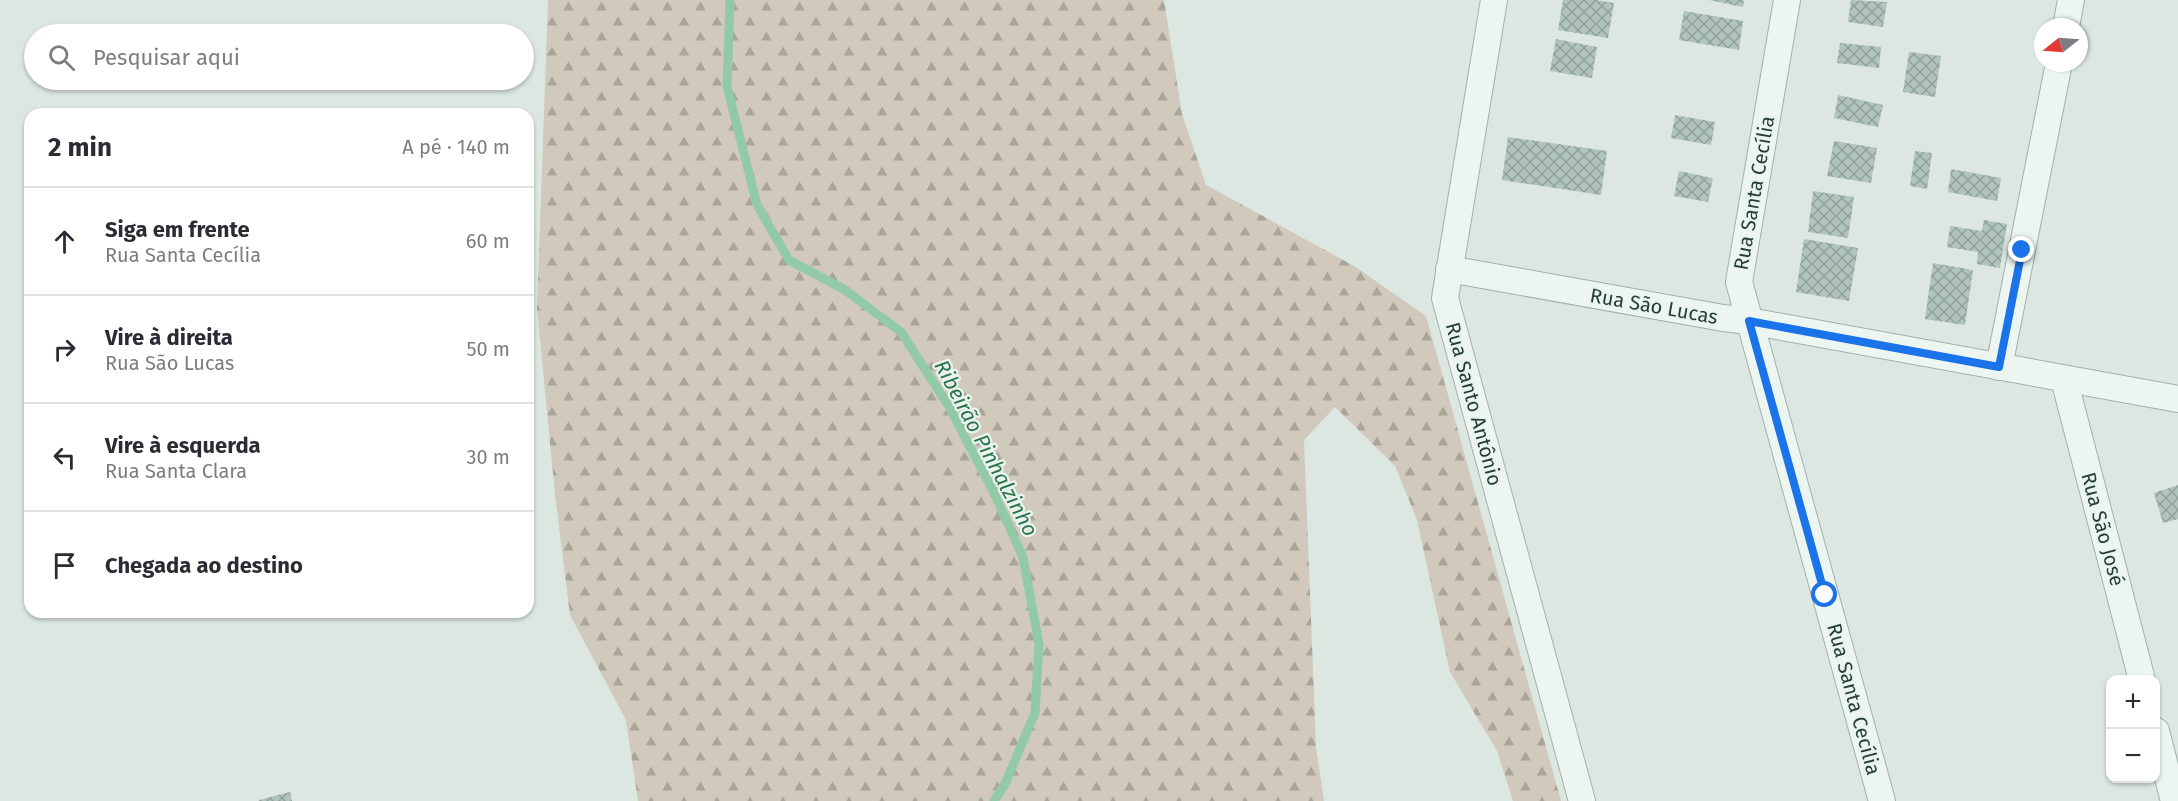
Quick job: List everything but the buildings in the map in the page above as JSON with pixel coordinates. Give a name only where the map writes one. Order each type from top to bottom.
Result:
[{"type":"street","name":"Rua Santo Antônio","points":[[1494,0],[1445,298],[1582,801]]},
{"type":"street","name":"Rua Santa Cecília","points":[[1787,0],[1739,282],[1882,801]]},
{"type":"street","points":[[2068,18],[2071,0]]},
{"type":"street","points":[[1999,367],[2057,72]]},
{"type":"street","name":"Rua São Lucas","points":[[1449,269],[2178,399]]},
{"type":"street","name":"Rua São José","points":[[2064,379],[2141,675]]},
{"type":"street","points":[[2160,747],[2174,801]]},
{"type":"green space","points":[[548,0],[1164,0],[1182,114],[1206,185],[1354,266],[1426,316],[1561,801],[1513,801],[1497,751],[1450,672],[1417,520],[1395,466],[1335,407],[1304,440],[1316,747],[1324,801],[638,801],[626,720],[570,615],[555,494],[537,309]]},
{"type":"waterway","name":"Ribeirão Pinhalzinho","points":[[730,0],[727,86],[757,205],[789,260],[845,290],[901,332],[948,405],[994,493],[1023,557],[1039,644],[1035,713],[1005,784],[994,801]]},
{"type":"route","points":[[1825,595],[1749,321],[1999,367],[2022,250]]}]
